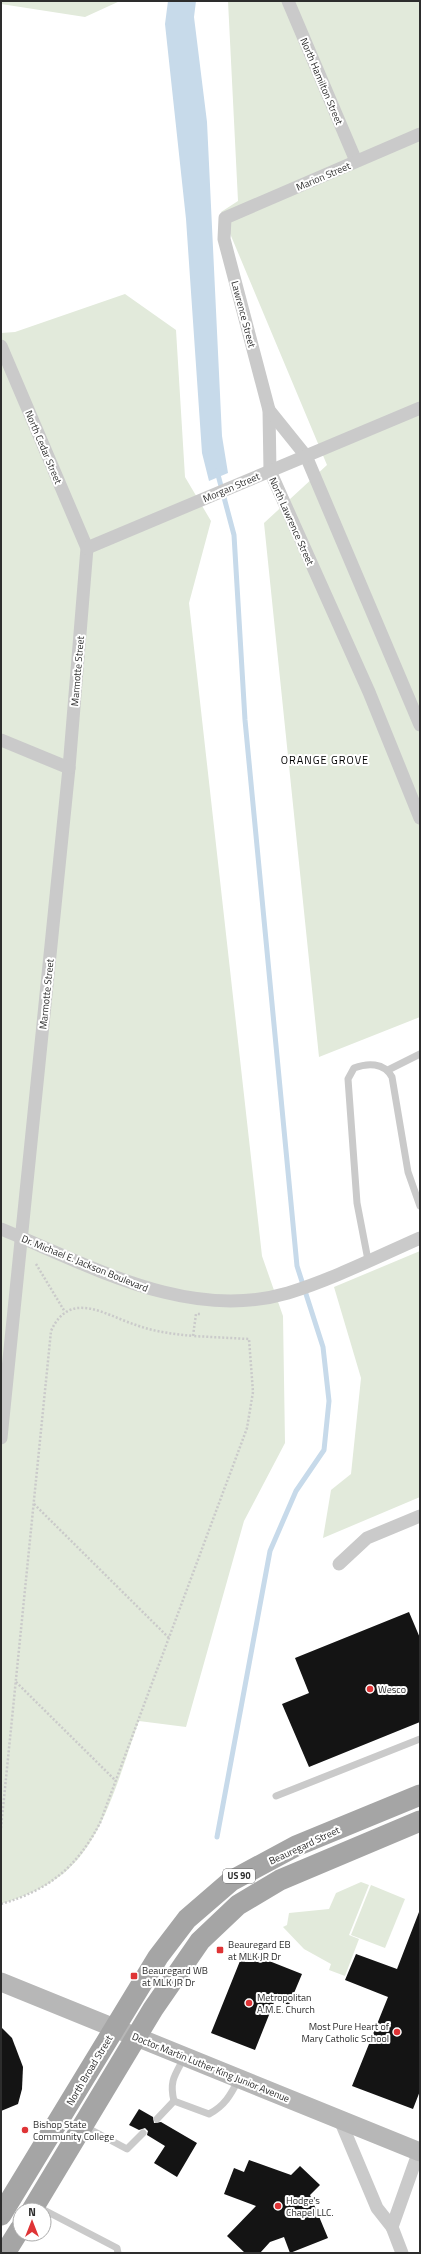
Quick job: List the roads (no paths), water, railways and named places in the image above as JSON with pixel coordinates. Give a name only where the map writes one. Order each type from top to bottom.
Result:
[{"type":"main road","name":"Beauregard Street","points":[[114,2028],[158,1957],[188,1919],[230,1881],[296,1846],[420,1795]]},
{"type":"main road","name":"US 90","points":[[43,2202],[83,2126],[136,2036],[200,1941],[238,1905],[280,1880],[420,1821]]},
{"type":"main road","name":"North Broad Street","points":[[1,2215],[114,2028]]},
{"type":"main road","points":[[6,2253],[12,2242]]},
{"type":"street","name":"North Hamilton Street","points":[[288,1],[356,161]]},
{"type":"street","name":"Marion Street","points":[[225,218],[420,134]]},
{"type":"street","name":"Lawrence Street","points":[[225,218],[224,239],[269,410]]},
{"type":"street","name":"North Cedar Street","points":[[1,346],[87,548]]},
{"type":"street","name":"Morgan Street","points":[[87,548],[420,408]]},
{"type":"street","points":[[269,410],[306,456],[420,725]]},
{"type":"street","name":"North Lawrence Street","points":[[269,410],[270,471],[369,692],[420,818]]},
{"type":"street","name":"Marmotte Street","points":[[1,1438],[68,768],[87,548]]},
{"type":"street","points":[[1,740],[68,768]]},
{"type":"street","name":"Dr. Michael E. Jackson Boulevard","points":[[1,1230],[146,1288],[177,1296],[207,1300],[250,1300],[288,1293],[368,1260]]},
{"type":"street","points":[[368,1260],[420,1238]]},
{"type":"street","points":[[339,1564],[367,1538],[420,1516]]},
{"type":"street","name":"Doctor Martin Luther King Junior Avenue","points":[[1,1982],[340,2120],[420,2150]]},
{"type":"street","points":[[340,2120],[377,2208],[392,2227],[402,2253]]},
{"type":"street","points":[[392,2227],[420,2150]]},
{"type":"lane","points":[[388,1070],[420,1054]]},
{"type":"lane","points":[[368,1260],[357,1203],[348,1079],[354,1068],[362,1065],[377,1065],[388,1070],[392,1077],[408,1172],[420,1206]]},
{"type":"lane","points":[[276,1796],[420,1739]]},
{"type":"lane","points":[[174,2101],[171,2089],[172,2080],[185,2056]]},
{"type":"lane","points":[[174,2101],[209,2114],[219,2109],[226,2102],[239,2078]]},
{"type":"lane","points":[[157,2119],[174,2101]]},
{"type":"lane","points":[[83,2126],[127,2149],[143,2133]]},
{"type":"lane","points":[[52,2216],[117,2248],[118,2253]]},
{"type":"water","points":[[168,1],[196,1],[194,17],[207,122],[222,436],[228,473],[209,481],[202,453],[186,219],[165,24]]},
{"type":"waterway","points":[[217,471],[234,535],[245,720],[297,1266],[323,1347],[329,1401],[324,1450],[296,1491],[270,1551],[217,1837]]},
{"type":"place","name":"Wesco","points":[[370,1689]]},
{"type":"place","name":"Beauregard EB at MLK JR Dr","points":[[220,1950]]},
{"type":"place","name":"Beauregard WB at MLK JR Dr","points":[[134,1976]]},
{"type":"place","name":"Metropolitan A.M.E. Church","points":[[249,2003]]},
{"type":"place","name":"Most Pure Heart of Mary Catholic School","points":[[397,2032]]},
{"type":"place","name":"Bishop State Community College","points":[[25,2130]]},
{"type":"place","name":"Hodge's Chapel LLC.","points":[[278,2206]]},
{"type":"district","name":"ORANGE GROVE","points":[[325,760]]}]
